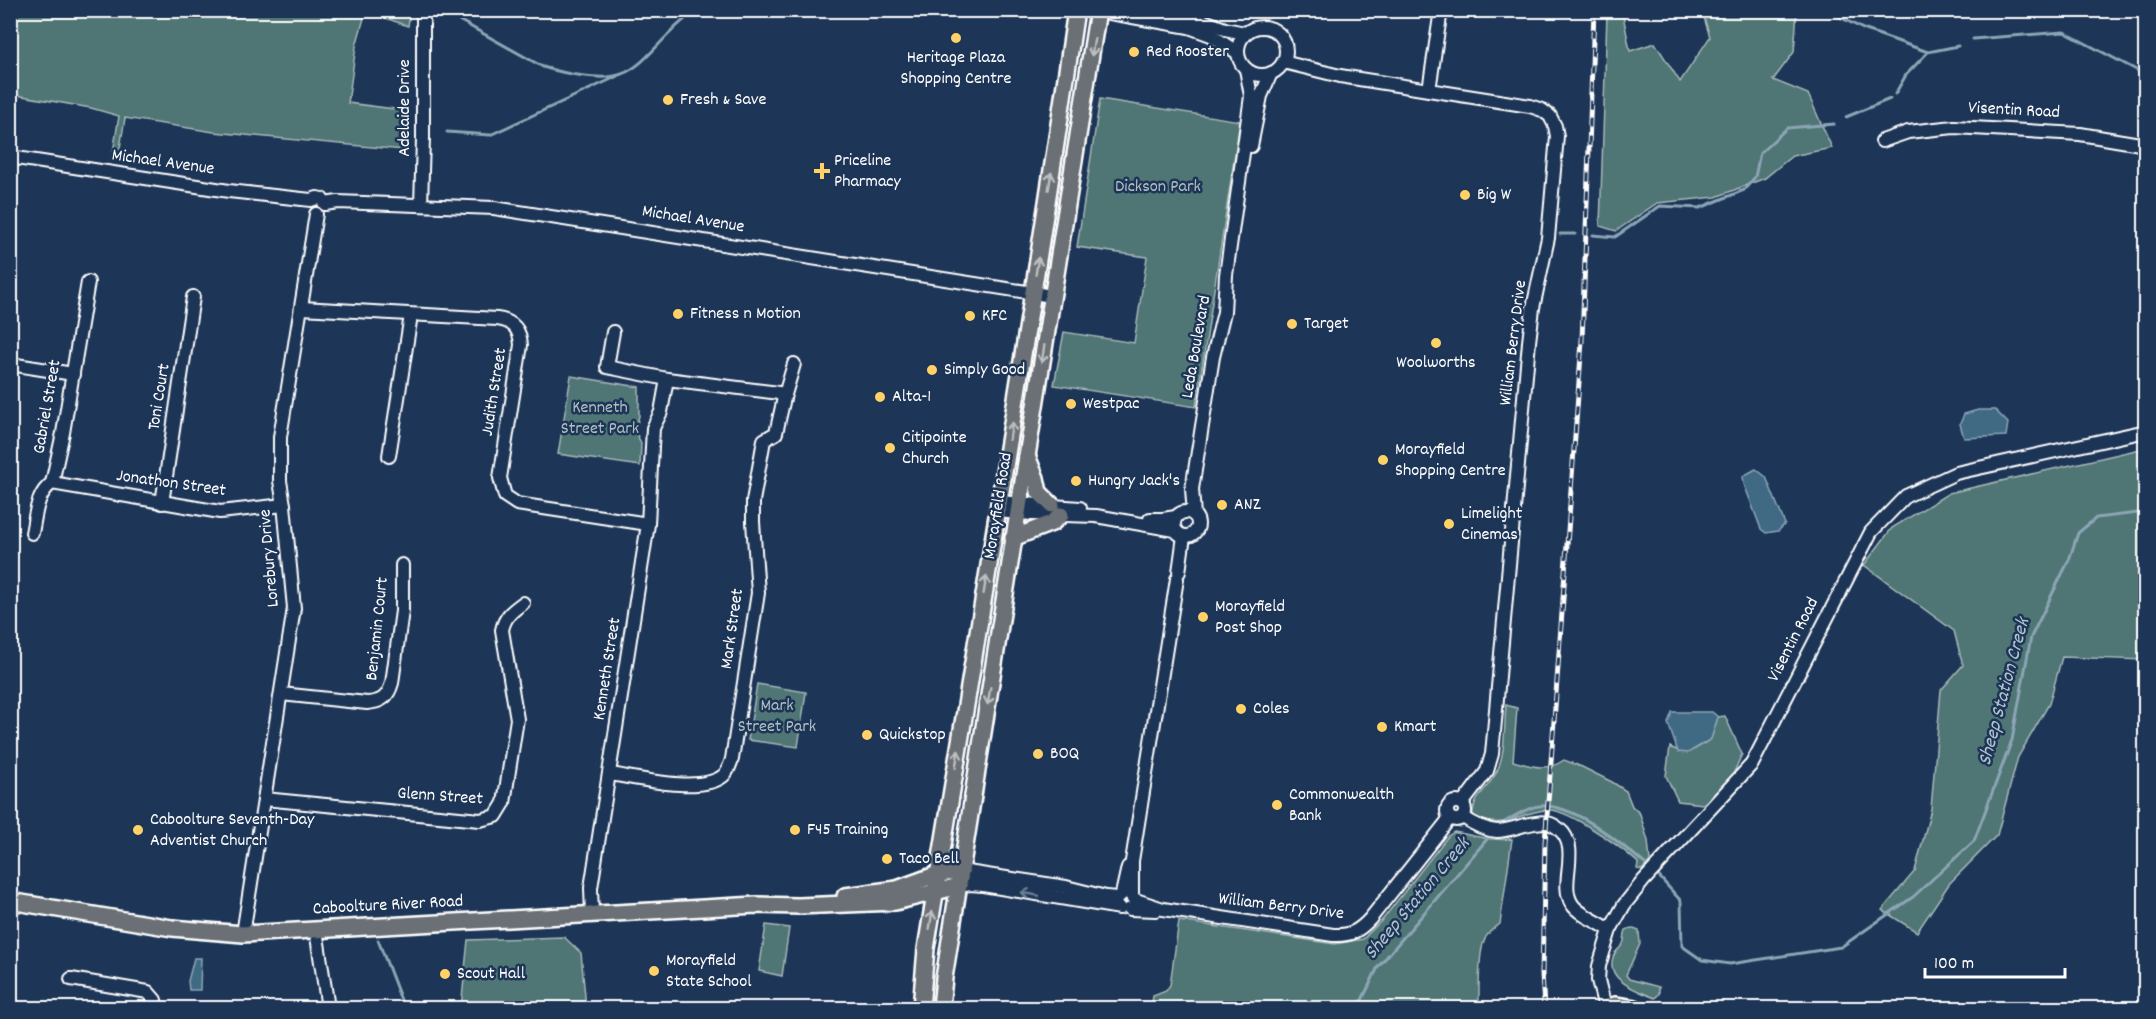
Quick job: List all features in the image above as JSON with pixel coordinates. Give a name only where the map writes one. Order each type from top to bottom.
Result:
[{"type":"main road","name":"Morayfield Road","points":[[921,1008],[923,969],[1033,293],[1076,10]]},
{"type":"main road","name":"Morayfield Road","points":[[941,1008],[1013,538],[1098,11]]},
{"type":"main road","points":[[1013,538],[1053,523],[1056,510],[1039,492],[1027,456]]},
{"type":"main road","name":"Caboolture River Road","points":[[770,904],[798,898],[846,896],[885,891],[938,874],[960,878]]},
{"type":"main road","name":"Caboolture River Road","points":[[10,901],[172,928],[243,934],[770,904],[798,906],[895,902],[935,892],[960,878]]},
{"type":"main road","points":[[1605,1008],[1616,1005],[1635,1008]]},
{"type":"street","name":"Adelaide Drive","points":[[421,205],[423,10]]},
{"type":"street","points":[[1093,10],[1189,27],[1210,36],[1238,53],[1246,69],[1258,74],[1271,73],[1283,62],[1286,48],[1284,41],[1275,30],[1259,27],[1245,33],[1238,53]]},
{"type":"street","points":[[1160,10],[1194,16],[1245,33]]},
{"type":"street","points":[[1429,90],[1442,10]]},
{"type":"street","name":"William Berry Drive","points":[[960,878],[1066,887],[1163,909],[1333,935],[1350,934],[1359,930],[1370,919],[1457,818],[1447,814],[1449,806],[1454,802],[1462,804],[1487,771],[1492,754],[1530,333],[1548,238],[1557,136],[1555,126],[1550,116],[1536,108],[1340,76],[1283,62]]},
{"type":"street","name":"Leda Boulevard","points":[[1184,514],[1187,496],[1192,489],[1213,357],[1224,312],[1226,275],[1251,96],[1246,69]]},
{"type":"street","name":"Leda Boulevard","points":[[1241,176],[1253,140],[1261,96],[1271,73]]},
{"type":"street","name":"Visentin Road","points":[[1882,141],[1908,132],[1954,127],[2080,134],[2145,145]]},
{"type":"street","name":"Michael Avenue","points":[[10,157],[206,187],[310,200]]},
{"type":"street","points":[[319,198],[325,204],[323,212],[311,213],[308,208],[310,200],[319,198]]},
{"type":"street","name":"Michael Avenue","points":[[325,204],[338,202],[494,208],[1053,296]]},
{"type":"street","name":"Lorebury Drive","points":[[243,934],[294,609],[280,481],[280,437],[316,214]]},
{"type":"street","name":"Gabriel Street","points":[[32,533],[38,500],[52,483],[88,282]]},
{"type":"street","name":"Toni Court","points":[[162,503],[194,297]]},
{"type":"street","name":"Judith Street","points":[[302,308],[505,320],[513,324],[518,330],[521,345],[500,478],[505,496],[517,504],[648,524]]},
{"type":"street","points":[[389,456],[411,315]]},
{"type":"street","points":[[613,332],[607,368],[667,379],[779,393],[784,398],[794,364]]},
{"type":"street","points":[[10,364],[73,374]]},
{"type":"street","name":"Kenneth Street","points":[[591,914],[591,888],[648,524],[653,428],[661,412],[667,379]]},
{"type":"street","name":"Mark Street","points":[[610,774],[687,784],[712,781],[723,776],[729,768],[758,593],[753,501],[764,440],[776,433],[784,398]]},
{"type":"street","name":"Visentin Road","points":[[1605,1008],[1598,980],[1599,966],[1610,930],[1624,905],[1644,880],[1752,764],[1871,532],[1906,496],[1956,473],[2145,431]]},
{"type":"street","name":"Jonathon Street","points":[[52,483],[220,512],[284,505]]},
{"type":"street","points":[[998,506],[1056,510],[1156,520],[1184,514],[1198,521],[1197,529],[1192,535],[1056,510]]},
{"type":"street","points":[[1126,901],[1128,867],[1132,861],[1178,576],[1180,533],[1174,523],[1184,514]]},
{"type":"street","name":"Benjamin Court","points":[[281,694],[367,703],[376,703],[384,699],[392,683],[402,611],[402,565]]},
{"type":"street","name":"Glenn Street","points":[[264,799],[480,820],[496,816],[504,803],[517,719],[502,630],[504,620],[523,603]]},
{"type":"street","points":[[1457,818],[1496,831],[1540,822],[1557,827],[1565,835],[1569,846],[1568,889],[1571,902],[1579,910],[1610,930]]},
{"type":"street","points":[[316,930],[327,1008]]},
{"type":"street","points":[[70,979],[148,992],[156,1008]]},
{"type":"green space","points":[[10,11],[366,11],[356,46],[348,103],[402,110],[403,150],[214,132],[125,118],[118,160],[112,159],[119,116],[91,108],[11,94]]},
{"type":"green space","points":[[366,11],[410,11],[408,26]]},
{"type":"green space","points":[[1702,11],[1797,11],[1794,52],[1773,80],[1808,94],[1832,148],[1792,156],[1765,178],[1716,197],[1657,203],[1616,231],[1600,226],[1607,14],[1623,15],[1630,51],[1655,43],[1680,82],[1710,37]]},
{"type":"green space","name":"Dickson Park","points":[[1100,99],[1240,121],[1196,407],[1054,385],[1064,332],[1134,343],[1147,257],[1077,247]]},
{"type":"green space","name":"Kenneth Street Park","points":[[571,376],[639,387],[639,416],[635,431],[641,443],[640,466],[558,454]]},
{"type":"green space","points":[[2145,448],[2145,660],[2062,657],[2049,704],[2018,757],[1997,835],[1949,884],[1917,932],[1882,910],[1915,871],[1931,809],[1941,690],[1963,665],[1954,631],[1864,565],[1892,528],[1949,493]]},
{"type":"green space","name":"Mark Street Park","points":[[757,684],[806,692],[798,747],[748,740]]},
{"type":"green space","points":[[1506,705],[1517,708],[1513,761],[1545,767],[1564,760],[1626,791],[1632,806],[1640,814],[1648,841],[1650,861],[1642,870],[1637,869],[1638,863],[1621,849],[1581,822],[1557,811],[1537,811],[1503,822],[1484,821],[1473,816],[1475,805],[1499,767],[1504,741]]},
{"type":"green space","points":[[1725,716],[1742,754],[1731,779],[1703,804],[1678,801],[1666,776],[1670,747],[1687,752],[1696,749],[1711,739],[1718,717]]},
{"type":"green space","points":[[1454,832],[1490,839],[1512,839],[1500,924],[1487,936],[1482,947],[1479,1008],[1151,1008],[1153,996],[1166,991],[1170,985],[1179,921],[1335,944],[1363,939],[1383,919],[1448,836]]},
{"type":"green space","points":[[766,925],[789,928],[782,976],[759,971]]},
{"type":"green space","points":[[1631,928],[1639,931],[1640,944],[1626,975],[1629,979],[1659,987],[1659,994],[1655,998],[1624,983],[1613,971],[1614,955],[1623,944],[1626,930]]},
{"type":"green space","points":[[564,937],[581,953],[586,1008],[461,1008],[468,940]]},
{"type":"water","points":[[1978,410],[1995,410],[2008,423],[2006,436],[1964,438],[1960,424],[1964,414]]},
{"type":"water","points":[[1756,469],[1766,477],[1785,524],[1778,531],[1766,533],[1761,529],[1744,484],[1743,476]]},
{"type":"water","points":[[1672,712],[1712,712],[1718,717],[1711,739],[1688,753],[1678,752],[1668,723]]},
{"type":"water","points":[[194,958],[201,958],[200,990],[189,990],[188,981]]},
{"type":"waterway","points":[[441,10],[543,67],[594,77],[614,76],[629,71],[648,56],[695,10]]},
{"type":"waterway","points":[[1817,10],[1834,14],[1863,29],[1928,52],[1958,46]]},
{"type":"waterway","points":[[1973,39],[2064,32],[2146,75]]},
{"type":"waterway","points":[[1895,94],[1906,75],[1927,53]]},
{"type":"waterway","points":[[447,132],[490,135],[616,77]]},
{"type":"waterway","points":[[1846,117],[1890,99]]},
{"type":"waterway","points":[[1593,235],[1615,237],[1660,206],[1700,208],[1744,190],[1755,177],[1760,153],[1787,128],[1834,124]]},
{"type":"waterway","points":[[1560,234],[1575,234]]},
{"type":"waterway","name":"Sheep Station Creek","points":[[1655,872],[1681,901],[1682,946],[1702,960],[1730,964],[1841,947],[1913,897],[1974,841],[2012,740],[2031,637],[2069,560],[2078,533],[2096,518],[2146,512]]},
{"type":"waterway","name":"Sheep Station Creek","points":[[1501,824],[1530,808],[1539,806],[1568,811],[1598,828],[1650,868]]},
{"type":"waterway","name":"Sheep Station Creek","points":[[1352,1008],[1362,1000],[1378,967],[1488,838]]},
{"type":"waterway","points":[[378,940],[404,1008]]},
{"type":"railway","points":[[1544,1008],[1542,973],[1545,843],[1582,341],[1594,10]]},
{"type":"place","name":"Heritage Plaza Shopping Centre","points":[[956,38]]},
{"type":"place","name":"Red Rooster","points":[[1134,52]]},
{"type":"place","name":"Fresh & Save","points":[[668,100]]},
{"type":"place","name":"Priceline Pharmacy","points":[[822,171]]},
{"type":"place","name":"Big W","points":[[1465,195]]},
{"type":"place","name":"Fitness n Motion","points":[[678,314]]},
{"type":"place","name":"KFC","points":[[970,316]]},
{"type":"place","name":"Target","points":[[1292,324]]},
{"type":"place","name":"Woolworths","points":[[1436,343]]},
{"type":"place","name":"Simply Good","points":[[932,370]]},
{"type":"place","name":"Alta-1","points":[[880,397]]},
{"type":"place","name":"Westpac","points":[[1071,404]]},
{"type":"place","name":"Citipointe Church","points":[[890,448]]},
{"type":"place","name":"Morayfield Shopping Centre","points":[[1383,460]]},
{"type":"place","name":"Hungry Jack's","points":[[1076,481]]},
{"type":"place","name":"ANZ","points":[[1222,505]]},
{"type":"place","name":"Limelight Cinemas","points":[[1449,524]]},
{"type":"place","name":"Morayfield Post Shop","points":[[1203,617]]},
{"type":"place","name":"Coles","points":[[1241,709]]},
{"type":"place","name":"Kmart","points":[[1382,727]]},
{"type":"place","name":"Quickstop","points":[[867,735]]},
{"type":"place","name":"BOQ","points":[[1038,754]]},
{"type":"place","name":"Commonwealth Bank","points":[[1277,805]]},
{"type":"place","name":"Caboolture Seventh-Day Adventist Church","points":[[138,830]]},
{"type":"place","name":"F45 Training","points":[[795,830]]},
{"type":"place","name":"Taco Bell","points":[[887,859]]},
{"type":"place","name":"Morayfield State School","points":[[654,971]]},
{"type":"place","name":"Scout Hall","points":[[445,974]]}]
